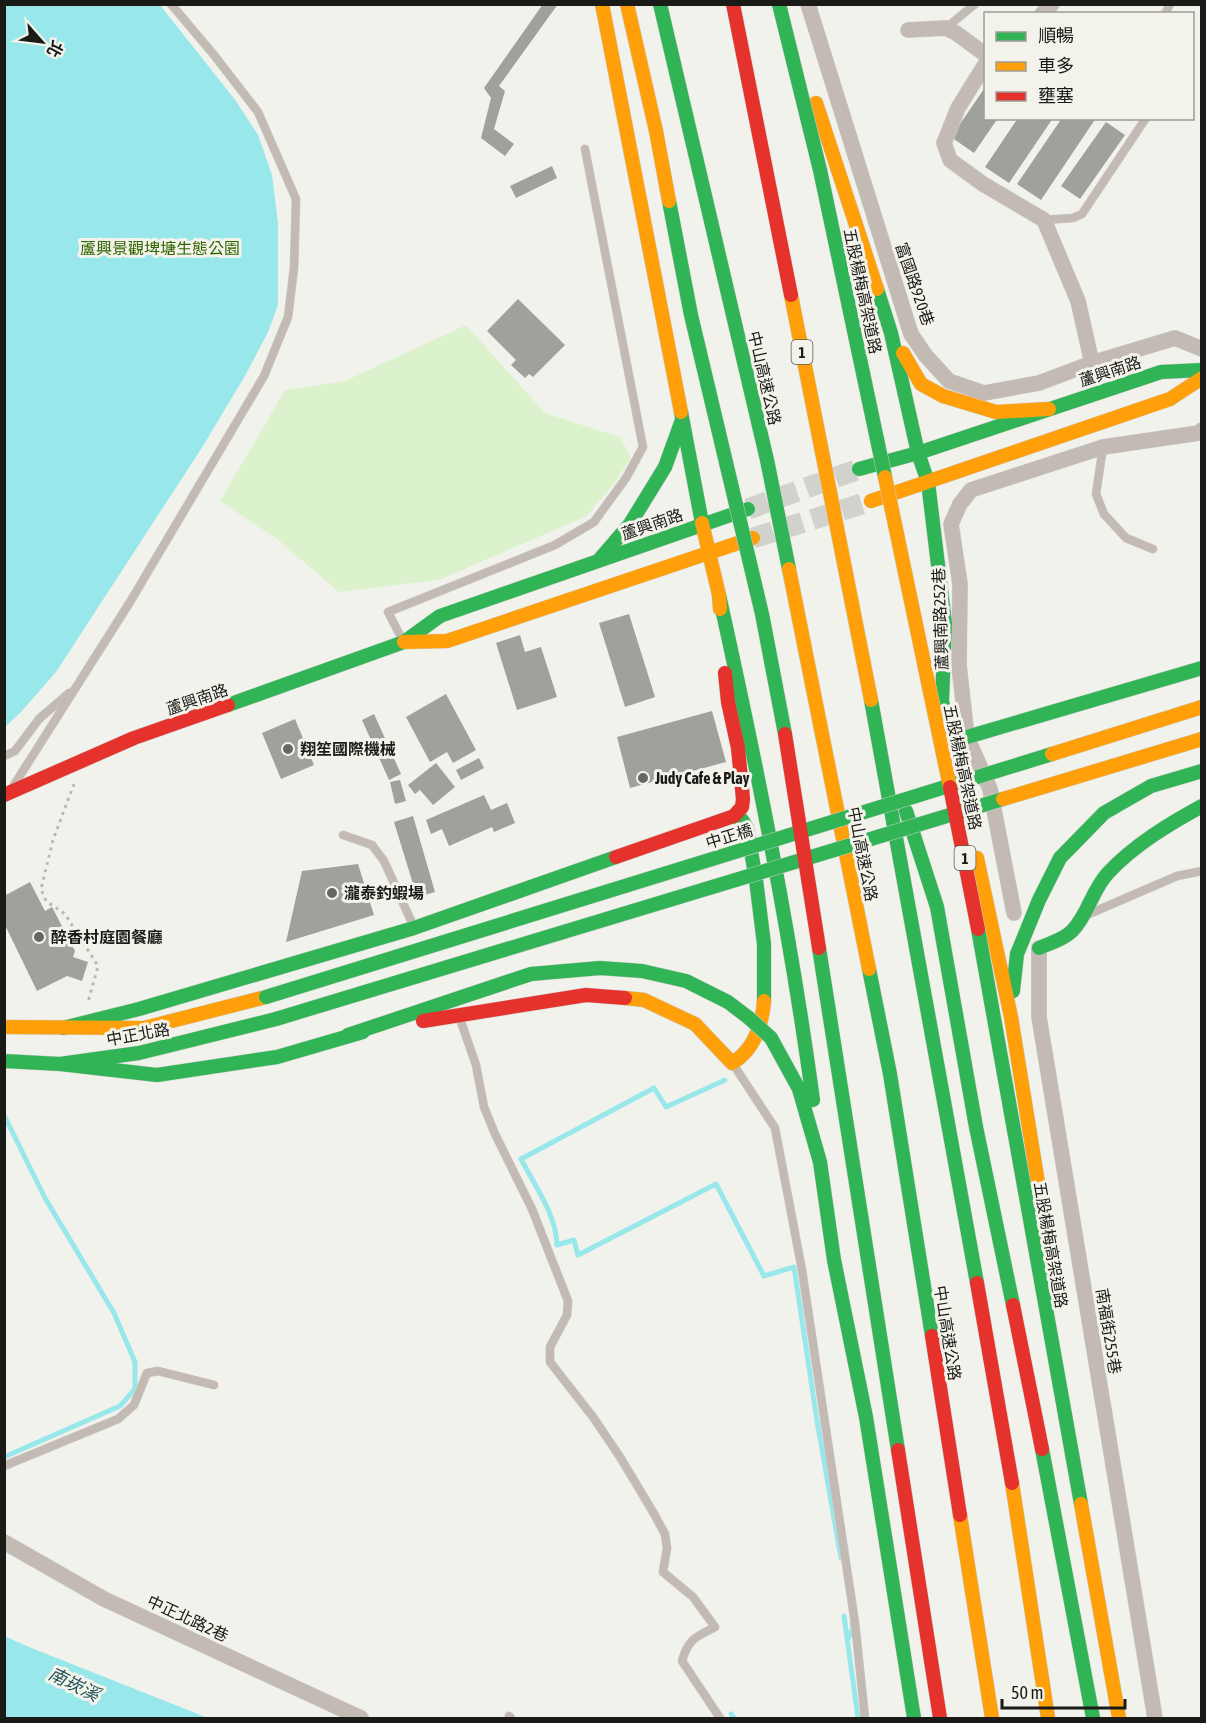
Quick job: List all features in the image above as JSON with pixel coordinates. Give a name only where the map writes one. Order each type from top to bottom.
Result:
[{"type":"main road","points":[[602,4],[702,523],[748,726],[793,964],[834,1260],[866,1417],[914,1719]]},
{"type":"main road","points":[[627,4],[656,131],[691,315],[762,615],[783,720],[940,1719]]},
{"type":"main road","name":"中山高速公路","points":[[660,4],[767,460],[890,1074],[992,1719]]},
{"type":"main road","name":"1","points":[[734,4],[871,700],[1008,1455],[1048,1719]]},
{"type":"main road","name":"五股楊梅高架道路","points":[[779,4],[820,170],[966,865],[1119,1719]]},
{"type":"main road","points":[[789,4],[820,117],[891,333],[918,453],[928,482],[945,623],[942,702],[1011,1017],[1131,1719]]},
{"type":"main road","points":[[891,333],[921,384],[943,396],[996,412],[1049,409]]},
{"type":"main road","name":"蘆興南路","points":[[859,469],[918,453],[1161,372],[1202,369]]},
{"type":"main road","points":[[872,501],[1170,399],[1202,378]]},
{"type":"main road","points":[[599,560],[630,524],[665,468],[682,418]]},
{"type":"main road","name":"蘆興南路","points":[[6,795],[134,738],[404,642],[440,616],[702,523],[748,509]]},
{"type":"main road","name":"蘆興南路","points":[[404,642],[447,641],[753,538]]},
{"type":"main road","points":[[63,1028],[139,1009],[414,928],[734,816],[742,807],[743,799],[738,748],[728,702],[719,595]]},
{"type":"main road","points":[[967,737],[1202,668]]},
{"type":"main road","points":[[871,700],[937,907],[976,1127],[1057,1520],[1093,1719]]},
{"type":"main road","name":"中正橋","points":[[266,997],[1202,707]]},
{"type":"main road","name":"中正北路","points":[[4,1061],[60,1064],[140,1053],[276,1019],[1202,739]]},
{"type":"main road","points":[[1011,1017],[1017,954],[1039,900],[1060,858],[1104,813],[1151,786],[1202,771]]},
{"type":"main road","points":[[1039,948],[1071,933],[1082,917],[1092,893],[1108,873],[1150,838],[1202,806]]},
{"type":"main road","points":[[348,1035],[586,995],[644,1000],[695,1024],[732,1063],[746,1055],[754,1042],[764,1009],[766,974],[747,828],[742,820],[734,816]]},
{"type":"main road","points":[[60,1064],[157,1075],[277,1057],[531,974],[600,968],[642,971],[687,981],[728,1002],[771,1038],[799,1089],[820,1162]]},
{"type":"main road","name":"中正北路","points":[[4,1027],[144,1028],[266,997]]},
{"type":"street","name":"富國路920巷","points":[[808,4],[911,334],[926,356],[949,381],[984,393],[1039,383],[1092,363],[1175,338],[1202,349]]},
{"type":"street","points":[[908,30],[946,28],[984,54]]},
{"type":"street","points":[[984,66],[958,108],[944,143],[950,160],[983,184],[1044,220],[1078,301],[1092,363]]},
{"type":"street","name":"蘆興南路252巷","points":[[1014,913],[990,789],[967,737],[959,665],[960,584],[951,524],[960,504],[971,490],[1103,447],[1199,433],[1202,430]]},
{"type":"street","name":"南福街255巷","points":[[1039,948],[1039,1017],[1155,1719]]},
{"type":"street","name":"中正北路2巷","points":[[4,1542],[104,1599],[361,1719]]},
{"type":"lane","points":[[6,795],[130,602],[264,376],[288,317],[294,268],[296,199],[258,112],[171,4]]},
{"type":"lane","points":[[946,28],[975,4]]},
{"type":"lane","points":[[1044,220],[1072,218],[1082,214],[1145,120]]},
{"type":"lane","points":[[404,642],[388,612],[555,545],[594,522],[626,478],[644,447],[585,149]]},
{"type":"lane","points":[[1103,447],[1096,494],[1104,514],[1126,538],[1153,549]]},
{"type":"lane","points":[[4,756],[15,751],[39,719],[75,688]]},
{"type":"lane","points":[[343,835],[372,845],[384,861],[414,928]]},
{"type":"lane","points":[[1082,917],[1177,876],[1202,871]]},
{"type":"lane","points":[[458,1015],[476,1065],[484,1107],[532,1209],[568,1301],[567,1315],[550,1347],[550,1362],[620,1457],[665,1534],[668,1548],[663,1572],[693,1597],[715,1627],[693,1638],[685,1648],[682,1661],[720,1719]]},
{"type":"lane","points":[[732,1063],[775,1128],[802,1270],[855,1623],[865,1719]]},
{"type":"lane","points":[[4,1466],[118,1419],[134,1405],[147,1373],[158,1371],[214,1385]]},
{"type":"path","points":[[77,776],[53,840],[41,889],[46,901],[65,914],[98,966],[87,1005]]},
{"type":"green space","points":[[466,325],[545,413],[620,437],[631,458],[616,481],[587,516],[439,580],[339,592],[277,539],[220,501],[285,390],[345,381]]},
{"type":"water","name":"蘆興景觀埤塘生態公園","points":[[5,4],[160,5],[236,101],[258,135],[272,175],[278,223],[278,305],[268,332],[246,374],[203,446],[56,672],[5,727]]},
{"type":"water","name":"南崁溪","points":[[4,1636],[29,1647],[208,1718],[5,1718]]},
{"type":"building","points":[[543,4],[558,4],[499,86],[505,91],[494,129],[514,144],[505,156],[481,138],[491,98],[484,88]]},
{"type":"building","points":[[984,89],[984,120],[997,120],[974,153],[951,137]]},
{"type":"building","points":[[1017,120],[1052,120],[1009,183],[985,167]]},
{"type":"building","points":[[1061,120],[1095,120],[1041,200],[1017,184]]},
{"type":"building","points":[[1106,122],[1125,135],[1080,199],[1061,186]]},
{"type":"building","points":[[552,166],[557,178],[516,198],[510,186]]},
{"type":"building","points":[[518,299],[565,345],[533,377],[529,374],[525,378],[511,365],[516,360],[487,331]]},
{"type":"building","points":[[629,614],[655,697],[625,707],[599,623]]},
{"type":"building","points":[[520,635],[525,652],[541,647],[557,697],[517,710],[496,643]]},
{"type":"building","points":[[446,694],[476,750],[453,763],[447,752],[430,762],[406,717]]},
{"type":"building","points":[[712,711],[726,762],[630,788],[617,737]]},
{"type":"building","points":[[374,714],[401,774],[389,780],[362,720]]},
{"type":"building","name":"翔笙國際機械","points":[[295,719],[314,765],[281,779],[262,733]]},
{"type":"building","points":[[479,758],[484,768],[461,780],[456,770]]},
{"type":"building","points":[[436,763],[455,787],[433,805],[420,790],[415,794],[408,785]]},
{"type":"building","points":[[400,780],[406,801],[395,804],[390,782]]},
{"type":"building","points":[[484,795],[491,810],[507,803],[515,823],[494,832],[492,827],[449,846],[442,829],[431,834],[426,820]]},
{"type":"building","points":[[413,816],[435,892],[417,897],[394,822]]},
{"type":"building","name":"瀧泰釣蝦場","points":[[358,864],[374,915],[286,942],[302,871]]},
{"type":"building","name":"醉香村庭園餐廳","points":[[30,882],[45,911],[52,907],[75,951],[73,957],[88,962],[82,981],[67,976],[37,991],[4,923],[4,896]]},
{"type":"waterway","points":[[725,1080],[666,1107],[654,1088],[521,1159],[549,1211],[557,1245],[574,1240],[578,1255],[716,1184],[764,1276],[794,1267],[817,1421],[841,1558]]},
{"type":"waterway","points":[[4,1115],[45,1198],[114,1313],[135,1362],[135,1389],[120,1406],[4,1457]]},
{"type":"waterway","points":[[844,1616],[858,1718]]},
{"type":"waterway","points":[[848,1639],[853,1628],[852,1623]]},
{"type":"waterway","points":[[731,1714],[734,1718]]},
{"type":"tunnel","points":[[748,509],[859,469]]},
{"type":"tunnel","points":[[753,538],[871,501]]},
{"type":"traffic: fast","points":[[660,4],[767,460],[789,569]]},
{"type":"traffic: fast","points":[[779,4],[820,170],[885,477]]},
{"type":"traffic: fast","points":[[669,201],[691,315],[762,614],[785,734]]},
{"type":"traffic: fast","points":[[877,289],[891,333],[918,453],[928,482],[945,623],[942,701],[946,720]]},
{"type":"traffic: fast","points":[[859,469],[918,453],[1161,372],[1202,370]]},
{"type":"traffic: fast","points":[[681,412],[702,523]]},
{"type":"traffic: fast","points":[[599,560],[630,524],[665,467],[682,420]]},
{"type":"traffic: fast","points":[[228,705],[404,642],[440,616],[748,509]]},
{"type":"traffic: fast","points":[[719,595],[771,846],[794,973],[813,1100]]},
{"type":"traffic: fast","points":[[967,737],[1202,668]]},
{"type":"traffic: fast","points":[[871,700],[977,1283]]},
{"type":"traffic: fast","points":[[266,997],[1052,754]]},
{"type":"traffic: fast","points":[[1013,991],[1017,954],[1039,900],[1060,858],[1104,813],[1151,786],[1202,771]]},
{"type":"traffic: fast","points":[[276,1019],[1003,799]]},
{"type":"traffic: fast","points":[[1039,948],[1061,939],[1072,931],[1108,873],[1129,853],[1202,806]]},
{"type":"traffic: fast","points":[[906,811],[937,907],[976,1127],[1013,1305]]},
{"type":"traffic: fast","points":[[734,816],[742,820],[747,828],[756,880],[764,944],[764,1001]]},
{"type":"traffic: fast","points":[[63,1028],[139,1009],[414,928],[616,857]]},
{"type":"traffic: fast","points":[[978,929],[1081,1504]]},
{"type":"traffic: fast","points":[[819,948],[898,1450]]},
{"type":"traffic: fast","points":[[348,1035],[531,974],[600,968],[642,971],[686,981],[728,1002],[749,1018]]},
{"type":"traffic: fast","points":[[869,969],[890,1074],[932,1336]]},
{"type":"traffic: fast","points":[[749,1018],[771,1038]]},
{"type":"traffic: fast","points":[[4,1061],[60,1064],[139,1053],[276,1019]]},
{"type":"traffic: fast","points":[[60,1064],[157,1075],[277,1057],[363,1032]]},
{"type":"traffic: fast","points":[[771,1038],[799,1089],[820,1162],[834,1260],[866,1417],[914,1718]]},
{"type":"traffic: fast","points":[[1042,1449],[1093,1718]]},
{"type":"traffic: slow","points":[[602,4],[681,412]]},
{"type":"traffic: slow","points":[[627,4],[656,131],[669,201]]},
{"type":"traffic: slow","points":[[816,103],[877,289]]},
{"type":"traffic: slow","points":[[791,295],[871,700]]},
{"type":"traffic: slow","points":[[903,353],[921,384],[943,396],[996,412],[1049,409]]},
{"type":"traffic: slow","points":[[871,501],[1170,399],[1202,378]]},
{"type":"traffic: slow","points":[[885,477],[950,787]]},
{"type":"traffic: slow","points":[[702,523],[719,595],[720,609]]},
{"type":"traffic: slow","points":[[404,642],[447,641],[753,538]]},
{"type":"traffic: slow","points":[[789,569],[869,969]]},
{"type":"traffic: slow","points":[[1052,754],[1202,707]]},
{"type":"traffic: slow","points":[[1003,799],[1202,739]]},
{"type":"traffic: slow","points":[[977,858],[1011,1017],[1047,1238]]},
{"type":"traffic: slow","points":[[4,1027],[144,1028],[266,997]]},
{"type":"traffic: slow","points":[[625,998],[644,1000],[695,1024],[732,1063],[740,1058],[756,1036],[764,1001]]},
{"type":"traffic: slow","points":[[1012,1483],[1048,1718]]},
{"type":"traffic: slow","points":[[1081,1504],[1119,1718]]},
{"type":"traffic: slow","points":[[960,1515],[992,1718]]},
{"type":"traffic: jam","points":[[733,4],[791,295]]},
{"type":"traffic: jam","points":[[616,857],[734,816],[742,807],[738,748],[728,702],[725,673]]},
{"type":"traffic: jam","points":[[4,795],[134,738],[228,705]]},
{"type":"traffic: jam","points":[[785,734],[819,948]]},
{"type":"traffic: jam","points":[[950,787],[978,929]]},
{"type":"traffic: jam","points":[[423,1021],[586,995],[625,998]]},
{"type":"traffic: jam","points":[[977,1283],[1012,1483]]},
{"type":"traffic: jam","points":[[1013,1305],[1042,1449]]},
{"type":"traffic: jam","points":[[932,1336],[960,1515]]},
{"type":"traffic: jam","points":[[898,1450],[940,1718]]},
{"type":"place","name":"翔笙國際機械","points":[[288,749]]},
{"type":"place","name":"Judy Cafe & Play","points":[[643,778]]},
{"type":"place","name":"瀧泰釣蝦場","points":[[332,893]]},
{"type":"place","name":"醉香村庭園餐廳","points":[[39,937]]}]
